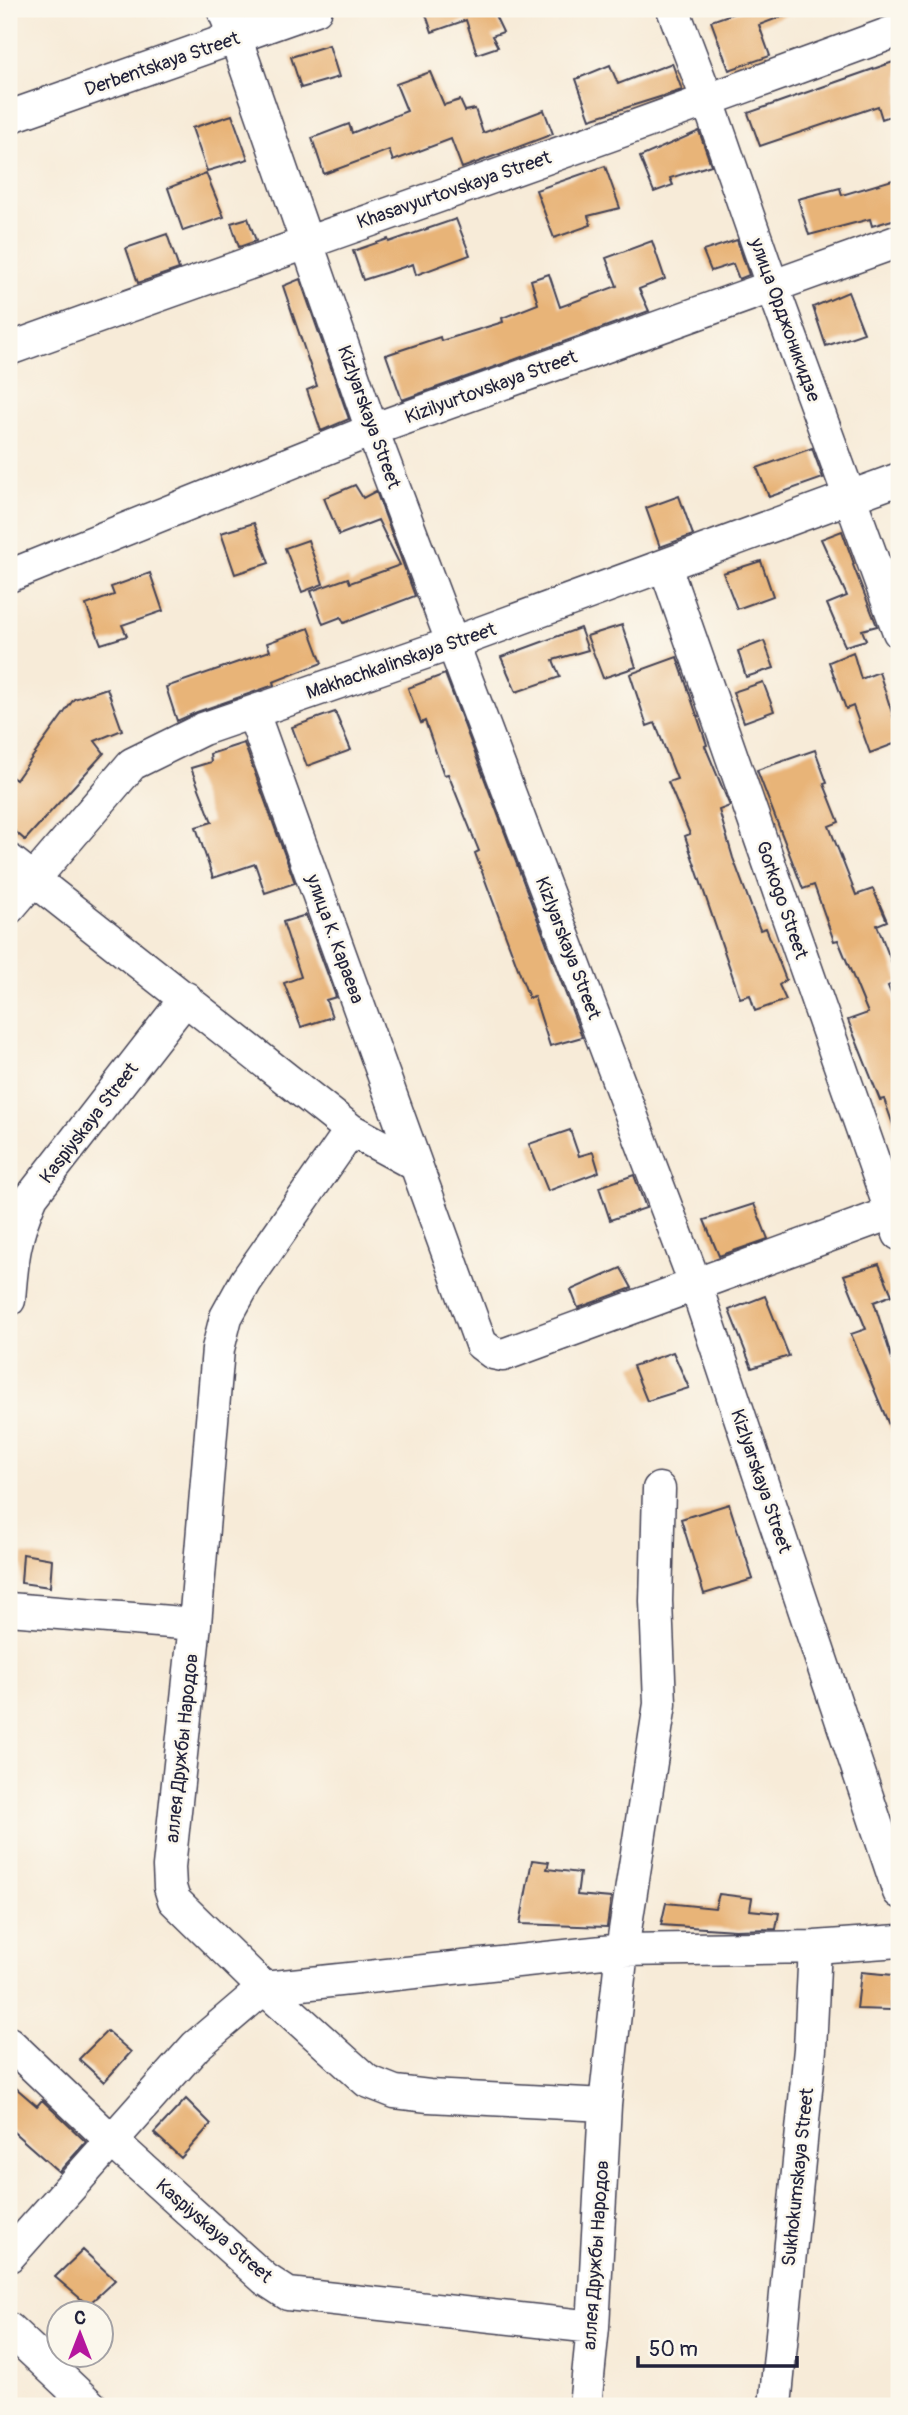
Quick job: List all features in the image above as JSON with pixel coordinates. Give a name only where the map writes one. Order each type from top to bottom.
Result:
[{"type":"street","name":"Kizlyarskaya Street","points":[[223,9],[236,38],[372,430],[696,1286],[899,1892]]},
{"type":"street","name":"Derbentskaya Street","points":[[9,117],[316,9]]},
{"type":"street","name":"улица Орджоникидзе","points":[[673,9],[899,632]]},
{"type":"street","name":"Khasavyurtovskaya Street","points":[[9,349],[307,241],[708,101],[899,30]]},
{"type":"street","name":"Kizilyurtovskaya Street","points":[[9,576],[372,430],[899,241]]},
{"type":"street","name":"Makhachkalinskaya Street","points":[[9,908],[132,764],[203,729],[453,643],[899,479]]},
{"type":"street","name":"Gorkogo Street","points":[[664,566],[897,1219]]},
{"type":"street","name":"улица К. Караева","points":[[253,713],[481,1344],[493,1353],[503,1355],[696,1286]]},
{"type":"street","points":[[9,860],[351,1129],[416,1165]]},
{"type":"street","name":"Kaspiyskaya Street","points":[[9,1300],[13,1248],[32,1196],[186,998]]},
{"type":"street","name":"аллея Дружбы Народов","points":[[351,1129],[246,1281],[226,1317],[218,1349],[195,1624],[169,1867],[170,1887],[174,1900],[264,1988],[367,2081],[396,2092],[429,2096],[605,2105]]},
{"type":"street","points":[[696,1286],[897,1219]]},
{"type":"street","name":"аллея Дружбы Народов","points":[[585,2406],[593,2327],[605,2105],[622,1950],[660,1704],[656,1601],[659,1489]]},
{"type":"street","points":[[9,1609],[195,1624]]},
{"type":"street","points":[[9,2256],[196,2046],[264,1988],[622,1950],[815,1947],[899,1941]]},
{"type":"street","name":"Sukhokumskaya Street","points":[[775,2406],[810,2049],[815,1947]]},
{"type":"street","name":"Kaspiyskaya Street","points":[[9,2043],[112,2141],[265,2279],[288,2294],[314,2299],[593,2327]]},
{"type":"street","points":[[9,2329],[91,2406]]},
{"type":"building","points":[[424,9],[492,9],[503,32],[492,36],[498,47],[477,54],[466,20],[432,32]]},
{"type":"building","points":[[746,9],[796,11],[759,25],[770,56],[729,70],[711,21]]},
{"type":"building","points":[[329,45],[339,77],[301,88],[291,57]]},
{"type":"building","points":[[899,60],[899,113],[882,119],[878,106],[760,146],[748,113]]},
{"type":"building","points":[[672,63],[682,90],[590,119],[576,79],[610,65],[618,84]]},
{"type":"building","points":[[430,72],[444,105],[460,100],[465,111],[475,109],[483,133],[544,110],[553,134],[462,168],[451,139],[393,161],[389,150],[324,174],[312,138],[349,124],[352,133],[407,111],[396,84]]},
{"type":"building","points":[[232,115],[248,159],[207,171],[192,128]]},
{"type":"building","points":[[699,131],[711,165],[670,178],[673,185],[654,192],[640,157]]},
{"type":"building","points":[[605,166],[620,208],[588,216],[591,225],[554,238],[536,190]]},
{"type":"building","points":[[206,173],[224,217],[183,231],[168,188]]},
{"type":"building","points":[[899,178],[899,218],[872,226],[870,219],[809,235],[798,199],[840,188],[842,195]]},
{"type":"building","points":[[248,218],[256,241],[239,247],[231,223]]},
{"type":"building","points":[[456,219],[470,255],[416,275],[413,264],[363,280],[353,251]]},
{"type":"building","points":[[167,234],[179,269],[138,283],[126,248]]},
{"type":"building","points":[[737,240],[749,275],[739,279],[733,264],[711,271],[703,251]]},
{"type":"building","points":[[652,241],[665,279],[639,289],[649,311],[402,400],[386,355],[440,337],[441,341],[503,322],[502,318],[538,304],[531,280],[549,274],[560,307],[617,286],[606,258]]},
{"type":"building","points":[[300,279],[349,419],[321,431],[307,390],[317,386],[283,286]]},
{"type":"building","points":[[848,292],[864,333],[826,346],[813,307]]},
{"type":"building","points":[[812,448],[823,478],[769,497],[757,468]]},
{"type":"building","points":[[355,485],[363,498],[376,491],[415,596],[344,623],[341,617],[323,624],[311,591],[348,578],[350,583],[400,565],[378,520],[339,535],[324,498]]},
{"type":"building","points":[[679,496],[693,535],[660,547],[646,508]]},
{"type":"building","points":[[254,523],[269,563],[235,574],[221,533]]},
{"type":"building","points":[[842,531],[877,626],[862,630],[866,640],[845,646],[827,604],[847,596],[821,539]]},
{"type":"building","points":[[308,540],[323,584],[302,592],[285,548]]},
{"type":"building","points":[[761,561],[773,596],[737,609],[723,573]]},
{"type":"building","points":[[150,573],[163,611],[122,625],[127,636],[101,644],[86,605],[114,595],[111,587]]},
{"type":"building","points":[[622,625],[636,667],[603,678],[587,636]]},
{"type":"building","points":[[309,628],[322,663],[273,682],[274,685],[177,721],[166,687],[270,651],[267,643]]},
{"type":"building","points":[[580,628],[588,650],[553,660],[560,677],[516,692],[501,657]]},
{"type":"building","points":[[764,641],[774,668],[746,677],[738,651]]},
{"type":"building","points":[[853,652],[861,679],[879,672],[899,735],[899,742],[870,753],[853,706],[846,709],[829,662]]},
{"type":"building","points":[[677,657],[707,745],[705,746],[730,806],[719,810],[733,858],[760,930],[766,928],[786,980],[779,985],[786,1000],[755,1011],[750,995],[740,998],[685,836],[690,834],[668,782],[677,779],[655,723],[647,726],[630,674]]},
{"type":"building","points":[[445,674],[582,1037],[550,1046],[534,996],[529,998],[475,853],[479,851],[448,774],[444,775],[425,721],[421,723],[408,688]]},
{"type":"building","points":[[763,682],[774,711],[744,722],[733,692]]},
{"type":"building","points":[[107,688],[122,730],[95,741],[104,753],[25,840],[9,826],[9,775],[16,780],[74,699]]},
{"type":"building","points":[[335,712],[351,750],[307,766],[292,727]]},
{"type":"building","points":[[244,743],[295,883],[265,893],[255,864],[213,878],[196,827],[212,822],[191,768],[211,762],[210,754]]},
{"type":"building","points":[[815,750],[827,783],[824,784],[839,822],[829,826],[856,895],[873,889],[887,921],[877,925],[899,981],[888,986],[899,1013],[899,1136],[884,1099],[880,1100],[848,1020],[868,1013],[838,940],[834,941],[814,885],[803,889],[757,770]]},
{"type":"building","points":[[306,915],[336,997],[326,1000],[332,1017],[301,1027],[284,983],[301,977],[283,922]]},
{"type":"building","points":[[570,1130],[579,1156],[593,1152],[599,1172],[548,1191],[529,1144]]},
{"type":"building","points":[[634,1175],[646,1208],[610,1220],[599,1187]]},
{"type":"building","points":[[754,1204],[768,1239],[719,1256],[704,1220]]},
{"type":"building","points":[[879,1264],[892,1295],[874,1302],[899,1381],[899,1449],[851,1334],[866,1329],[844,1275]]},
{"type":"building","points":[[621,1268],[632,1288],[578,1308],[571,1290]]},
{"type":"building","points":[[765,1296],[789,1356],[752,1368],[729,1310]]},
{"type":"building","points":[[673,1352],[689,1388],[647,1401],[633,1366]]},
{"type":"building","points":[[729,1504],[753,1579],[704,1594],[681,1519]]},
{"type":"building","points":[[23,1554],[52,1559],[50,1587],[21,1583]]},
{"type":"building","points":[[532,1860],[549,1862],[547,1869],[580,1873],[577,1895],[611,1898],[607,1927],[520,1924]]},
{"type":"building","points":[[719,1894],[752,1898],[750,1910],[779,1913],[776,1929],[735,1930],[661,1925],[666,1903],[715,1908]]},
{"type":"building","points":[[861,1972],[893,1975],[891,2010],[857,2009]]},
{"type":"building","points":[[107,2031],[131,2052],[104,2082],[79,2059]]},
{"type":"building","points":[[9,2082],[37,2106],[42,2100],[86,2142],[59,2172],[9,2128]]},
{"type":"building","points":[[186,2099],[211,2124],[181,2158],[154,2133]]},
{"type":"building","points":[[83,2250],[115,2280],[93,2300],[82,2300],[55,2277]]}]
